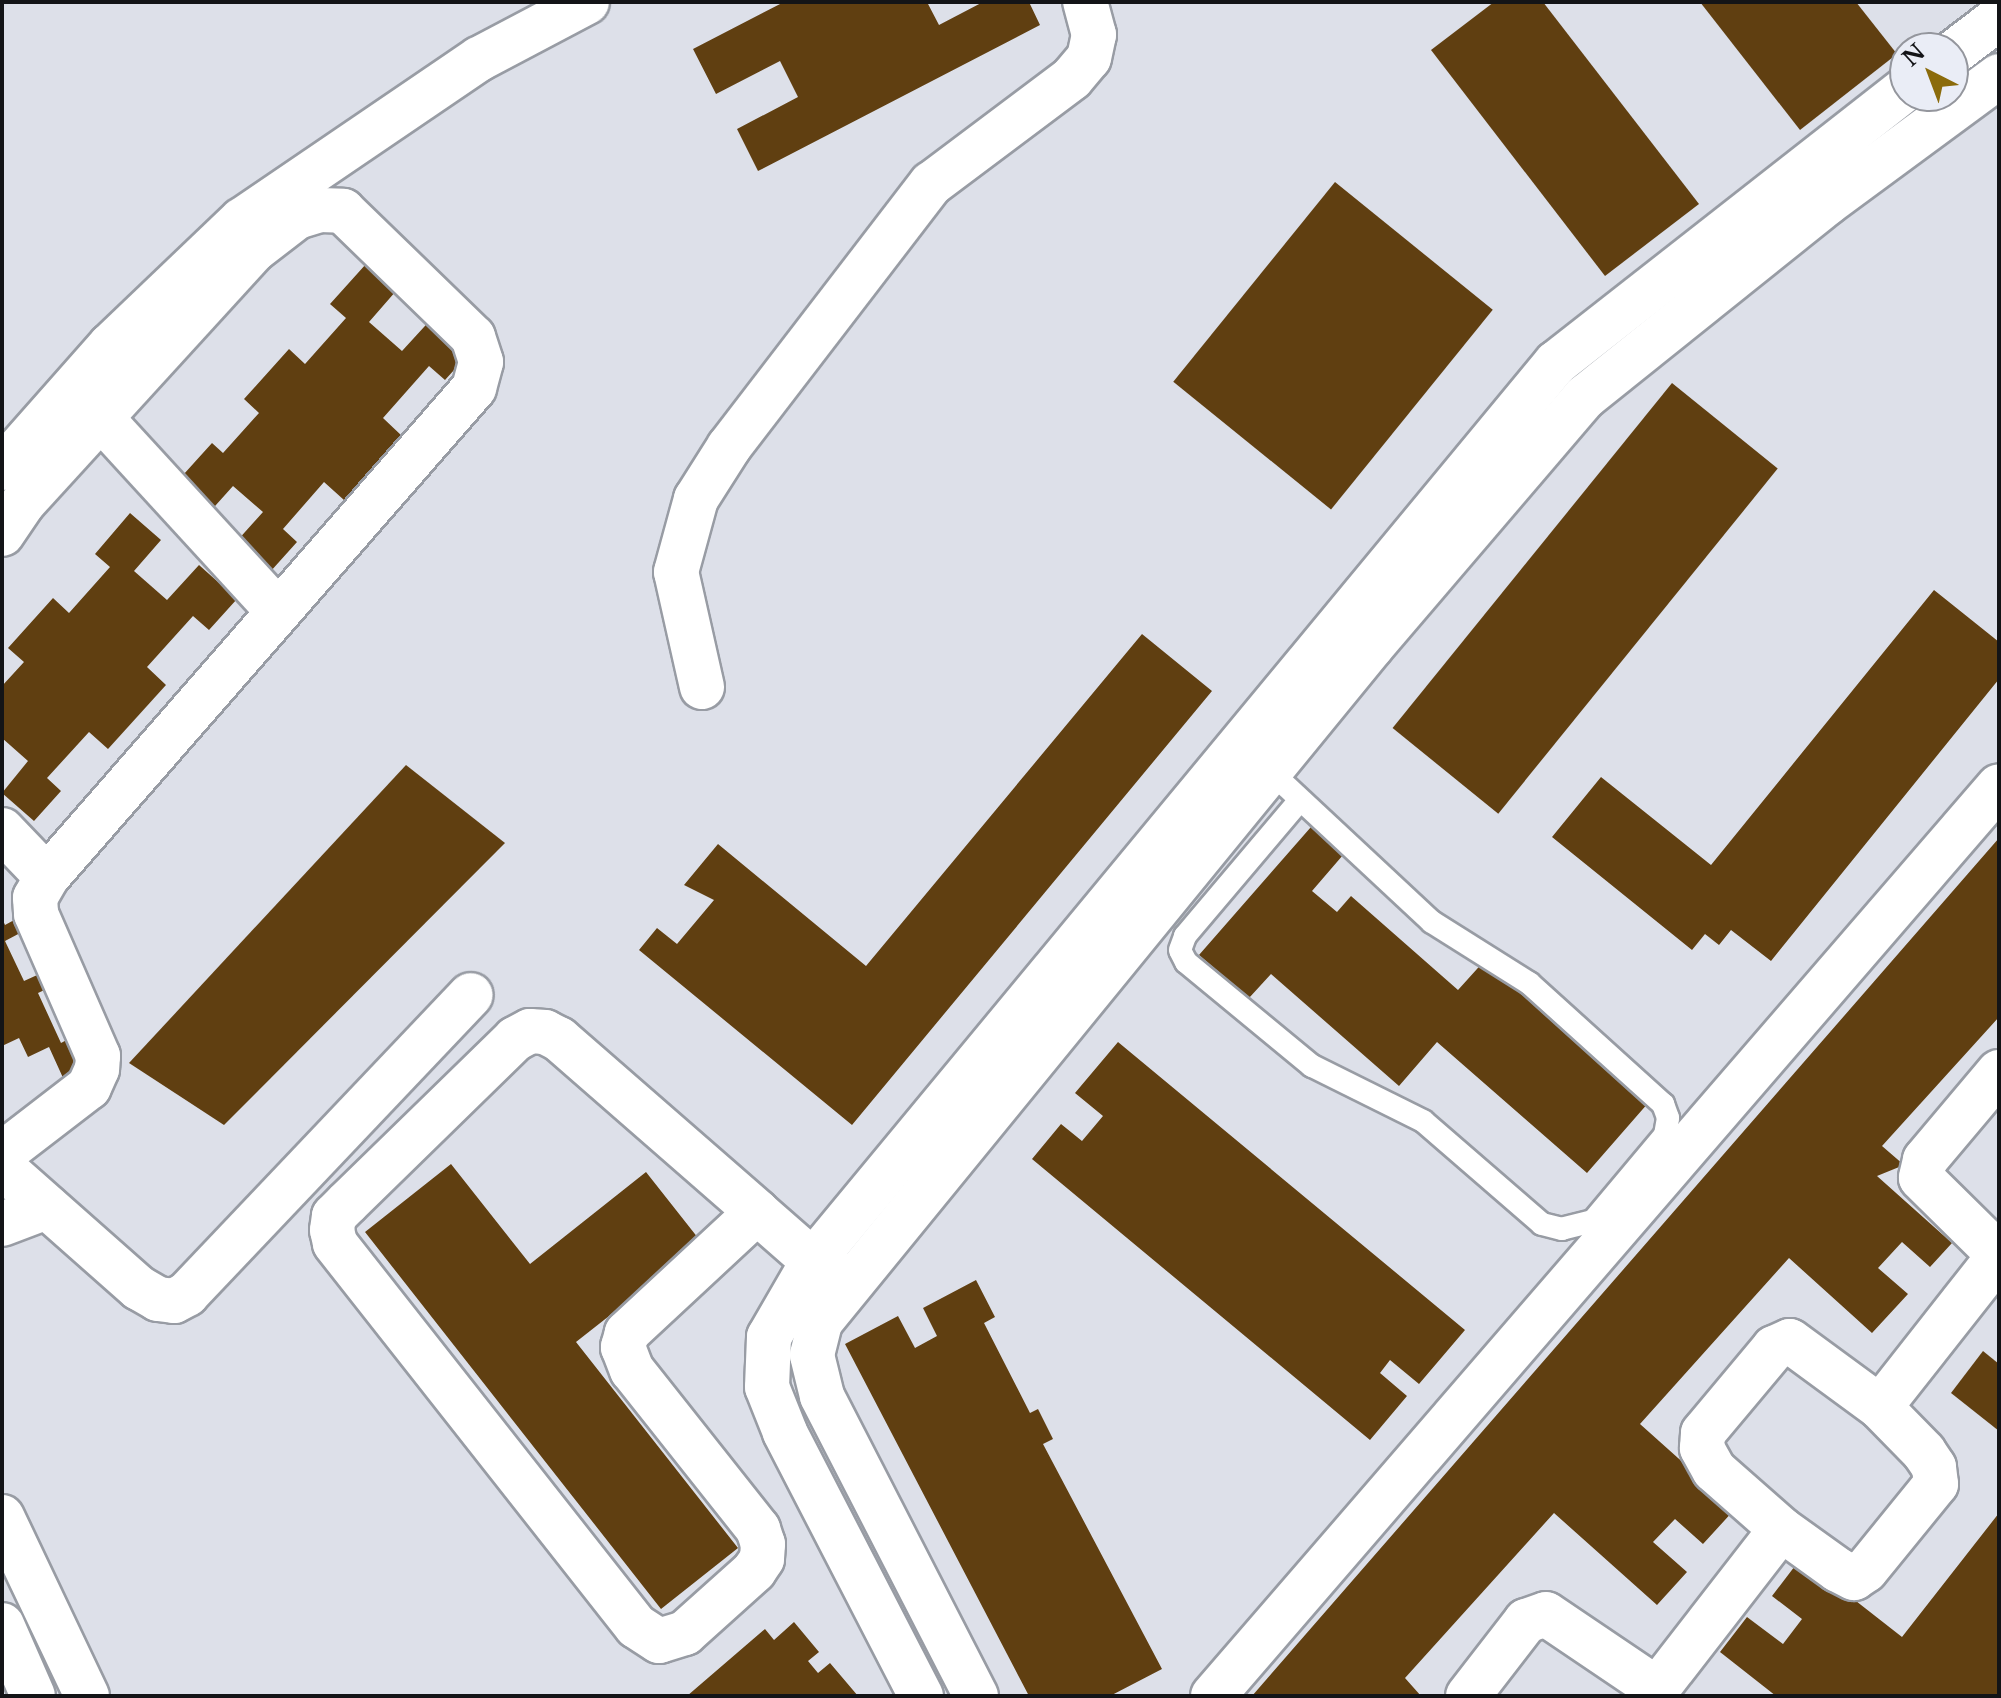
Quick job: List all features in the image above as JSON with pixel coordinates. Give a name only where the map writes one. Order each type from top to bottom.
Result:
[{"type":"street","points":[[2,468],[111,345],[242,220],[479,59],[587,2]]},
{"type":"street","points":[[702,687],[676,572],[696,499],[729,447],[931,184],[1072,78],[1089,58],[1094,35],[1085,2]]},
{"type":"street","points":[[1969,41],[1999,18]]},
{"type":"street","points":[[953,1651],[918,1691],[785,1432],[767,1387],[769,1337],[813,1261],[1355,636],[1585,397],[1999,76]]},
{"type":"street","points":[[976,1696],[822,1396],[812,1355],[820,1322],[852,1280],[1285,786],[1355,636],[1556,363],[1889,102]]},
{"type":"street","points":[[2,534],[101,418],[254,250],[297,217],[320,210],[343,211],[473,337],[481,362],[474,388],[47,877],[35,898],[36,914],[98,1056],[97,1069],[89,1087],[2,1154]]},
{"type":"street","points":[[1657,283],[1681,320]]},
{"type":"street","points":[[101,418],[277,610]]},
{"type":"street","points":[[1213,1696],[1999,786]]},
{"type":"street","points":[[2,830],[47,877]]},
{"type":"street","points":[[2,1167],[139,1288],[174,1301],[187,1294],[471,995]]},
{"type":"street","points":[[757,1212],[627,1333],[623,1347],[632,1370],[758,1529],[763,1544],[754,1571],[685,1633],[659,1641],[636,1626],[335,1243],[334,1216],[515,1039],[530,1031],[559,1039],[757,1212],[813,1261],[852,1280]]},
{"type":"street","points":[[1880,1407],[1999,1256],[1921,1178],[1925,1160],[1999,1072]]},
{"type":"street","points":[[2,1224],[47,1207]]},
{"type":"street","points":[[1790,1341],[1880,1407],[1934,1467],[1936,1484],[1866,1570],[1854,1578],[1781,1529],[1714,1470],[1702,1448],[1703,1433],[1774,1348],[1790,1341]]},
{"type":"street","points":[[2,1517],[87,1696]]},
{"type":"street","points":[[1468,1696],[1526,1621],[1546,1614],[1661,1692],[1781,1529]]},
{"type":"street","points":[[2,1625],[33,1696]]},
{"type":"lane","points":[[1285,786],[1432,922],[1529,983],[1663,1104],[1668,1118],[1665,1135],[1593,1221],[1562,1229],[1542,1224],[1423,1121],[1312,1066],[1186,962],[1180,950],[1185,936],[1285,786]]},
{"type":"building","points":[[784,2],[927,2],[939,25],[983,2],[1029,2],[1040,25],[758,171],[737,129],[798,97],[780,61],[716,94],[693,49]]},
{"type":"building","points":[[1494,2],[1543,2],[1699,204],[1605,276],[1431,50]]},
{"type":"building","points":[[1700,2],[1856,2],[1889,44],[1889,60],[1800,130]]},
{"type":"building","points":[[1335,182],[1493,310],[1331,509],[1173,382]]},
{"type":"building","points":[[366,264],[396,291],[369,322],[402,351],[435,315],[473,349],[445,380],[429,366],[383,418],[402,436],[344,500],[324,482],[283,529],[297,542],[270,572],[236,542],[263,512],[233,486],[207,515],[174,485],[212,443],[223,453],[259,413],[244,399],[289,349],[305,364],[346,318],[330,304]]},
{"type":"building","points":[[1672,383],[1778,469],[1498,814],[1393,728]]},
{"type":"building","points":[[130,513],[161,540],[134,571],[167,600],[199,565],[237,599],[209,630],[193,616],[147,667],[166,685],[108,749],[89,732],[47,778],[61,791],[34,821],[2,793],[28,761],[2,738],[2,686],[24,662],[8,648],[53,598],[69,613],[110,567],[95,554]]},
{"type":"building","points":[[1934,590],[1999,642],[1999,679],[1771,961],[1731,930],[1719,945],[1705,934],[1692,950],[1552,837],[1601,777],[1711,865]]},
{"type":"building","points":[[1142,634],[1212,691],[852,1125],[639,950],[657,928],[677,944],[714,900],[684,885],[718,844],[866,966]]},
{"type":"building","points":[[406,765],[505,843],[224,1125],[129,1063]]},
{"type":"building","points":[[1311,827],[1343,855],[1312,891],[1337,912],[1351,896],[1458,990],[1486,959],[1649,1102],[1587,1173],[1437,1042],[1399,1086],[1271,974],[1249,998],[1199,955]]},
{"type":"building","points":[[1999,838],[1999,1017],[1882,1146],[1904,1165],[1877,1176],[1952,1243],[1930,1267],[1902,1242],[1878,1268],[1908,1294],[1872,1333],[1789,1258],[1640,1424],[1735,1509],[1703,1544],[1675,1519],[1653,1542],[1687,1572],[1657,1605],[1554,1513],[1405,1678],[1421,1696],[1252,1696]]},
{"type":"building","points":[[2,918],[5,925],[16,919],[22,932],[5,941],[24,981],[46,971],[53,986],[38,993],[61,1043],[76,1035],[92,1067],[64,1080],[49,1047],[28,1057],[19,1038],[2,1046]]},
{"type":"building","points":[[1118,1042],[1465,1330],[1419,1384],[1390,1360],[1380,1373],[1407,1396],[1370,1440],[1032,1159],[1061,1124],[1082,1141],[1103,1116],[1075,1093]]},
{"type":"building","points":[[451,1164],[530,1264],[646,1172],[702,1243],[576,1342],[738,1548],[661,1609],[365,1232]]},
{"type":"building","points":[[976,1280],[995,1317],[984,1323],[1030,1413],[1038,1409],[1053,1439],[1043,1444],[1162,1669],[1110,1696],[1029,1696],[845,1344],[898,1316],[915,1348],[937,1336],[923,1308]]},
{"type":"building","points":[[1983,1351],[1999,1364],[1999,1431],[1951,1393]]},
{"type":"building","points":[[1999,1513],[1999,1696],[1776,1696],[1720,1652],[1747,1617],[1783,1644],[1802,1619],[1772,1596],[1801,1558],[1902,1637]]},
{"type":"building","points":[[794,1622],[819,1652],[808,1661],[818,1673],[830,1663],[858,1696],[687,1696],[765,1629],[774,1640]]}]
